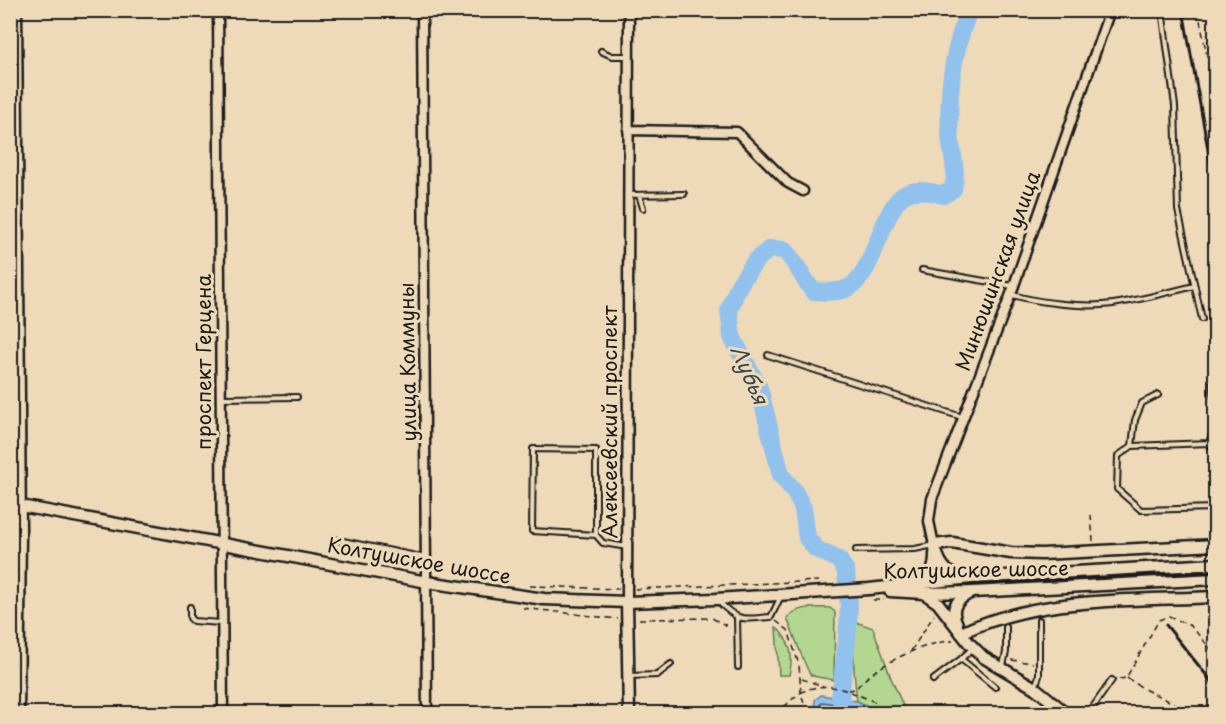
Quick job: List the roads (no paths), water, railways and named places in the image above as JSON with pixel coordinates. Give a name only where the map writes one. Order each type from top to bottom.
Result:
[{"type":"street","points":[[16,10],[15,505],[18,714]]},
{"type":"street","name":"проспект Герцена","points":[[218,10],[223,714]]},
{"type":"street","name":"улица Коммуны","points":[[422,10],[427,714]]},
{"type":"street","name":"Алексеевский проспект","points":[[629,10],[627,590],[629,714]]},
{"type":"street","name":"Минюшинская улица","points":[[923,587],[934,570],[934,545],[928,513],[1012,290],[1110,10]]},
{"type":"street","points":[[628,130],[747,131]]},
{"type":"street","points":[[738,132],[788,183],[803,191]]},
{"type":"street","name":"Колтушское шоссе","points":[[15,505],[427,582],[534,598],[627,603],[781,595],[826,586],[869,594],[923,587],[966,578],[1215,564]]},
{"type":"street","points":[[934,545],[952,543],[1042,554],[1215,545]]},
{"type":"street","name":"Минюшинская улица","points":[[934,545],[944,569],[952,576],[966,578]]},
{"type":"street","name":"Колтушское шоссе","points":[[923,587],[972,592],[1215,579]]},
{"type":"street","points":[[923,587],[961,633]]},
{"type":"street","points":[[972,592],[961,597],[955,603],[953,611],[955,620],[971,650],[1004,664],[1067,714]]},
{"type":"street","points":[[961,633],[1005,616],[1054,606],[1215,597]]},
{"type":"lane","points":[[1162,10],[1175,106],[1178,210],[1202,319]]},
{"type":"lane","points":[[602,51],[612,56],[629,56]]},
{"type":"lane","points":[[628,195],[684,194]]},
{"type":"lane","points":[[639,195],[644,208]]},
{"type":"lane","points":[[922,270],[1012,290],[1029,300],[1062,303],[1112,304],[1195,286]]},
{"type":"lane","points":[[768,355],[963,417]]},
{"type":"lane","points":[[1212,383],[1215,414]]},
{"type":"lane","points":[[1132,446],[1135,420],[1142,403],[1158,395]]},
{"type":"lane","points":[[221,398],[297,397]]},
{"type":"lane","points":[[1215,423],[1209,443],[1215,454]]},
{"type":"lane","points":[[1209,443],[1132,446],[1118,456],[1117,489],[1141,510],[1215,508]]},
{"type":"lane","points":[[596,535],[532,531],[533,449],[596,450],[596,535],[603,543],[628,548]]},
{"type":"lane","points":[[333,539],[427,558]]},
{"type":"lane","points":[[856,550],[915,549],[934,545]]},
{"type":"lane","points":[[716,599],[733,616],[742,619],[771,617],[781,595]]},
{"type":"lane","points":[[190,607],[190,618],[193,621],[223,623]]},
{"type":"lane","points":[[737,617],[738,667]]},
{"type":"lane","points":[[1035,688],[1039,676],[1039,620]]},
{"type":"lane","points":[[1004,664],[1005,627]]},
{"type":"lane","points":[[933,680],[971,650]]},
{"type":"lane","points":[[961,659],[995,687]]},
{"type":"lane","points":[[628,676],[657,675],[672,664]]},
{"type":"lane","points":[[1089,713],[1112,680]]},
{"type":"water","points":[[821,695],[857,701],[882,713],[815,713],[815,700]]},
{"type":"waterway","name":"Лубья","points":[[847,714],[840,698],[849,607],[846,571],[839,560],[816,549],[807,538],[803,508],[794,491],[781,475],[759,388],[732,337],[729,310],[739,285],[756,260],[770,249],[784,250],[813,291],[837,291],[850,287],[867,265],[886,220],[901,197],[919,191],[943,195],[953,189],[955,175],[950,134],[950,86],[955,56],[969,10]]},
{"type":"railway","points":[[1183,10],[1216,194]]},
{"type":"railway","points":[[1166,625],[1216,687]]}]
